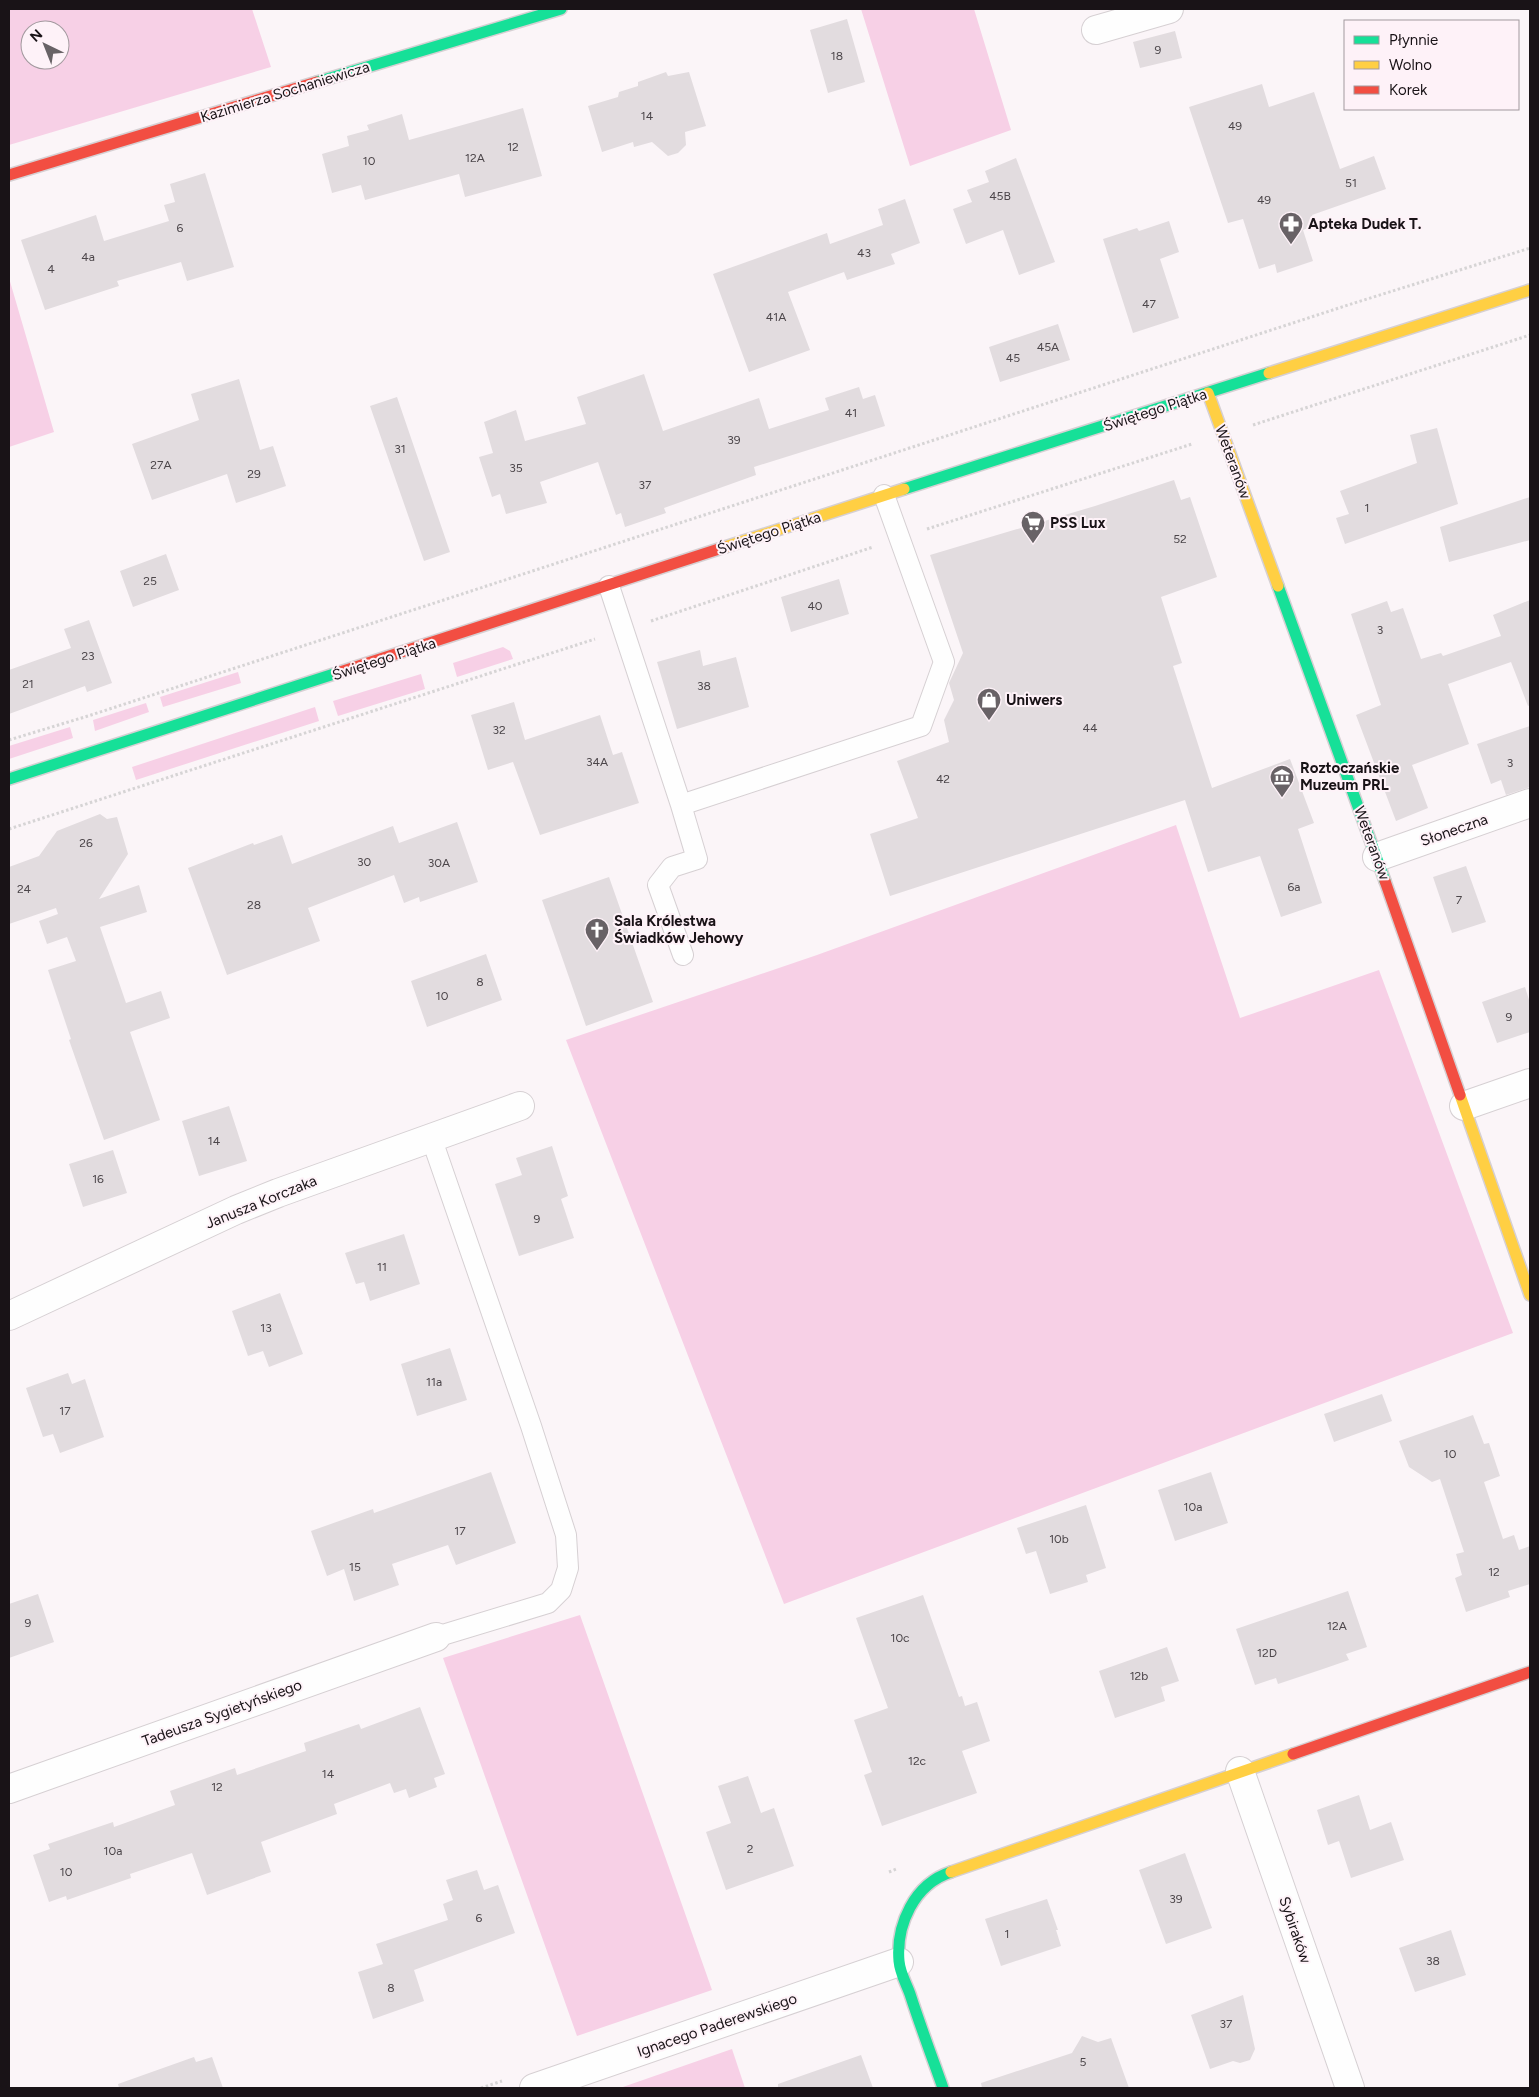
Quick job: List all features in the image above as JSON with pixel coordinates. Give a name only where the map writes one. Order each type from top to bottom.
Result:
[{"type":"street","name":"Kazimierza Sochaniewicza","points":[[9,175],[561,9]]},
{"type":"street","points":[[1096,30],[1169,9]]},
{"type":"street","name":"Świętego Piątka","points":[[9,779],[609,586],[884,495],[1530,290]]},
{"type":"street","name":"Weteranów","points":[[1208,393],[1377,857],[1530,1295]]},
{"type":"street","name":"Słoneczna","points":[[1377,857],[1530,803]]},
{"type":"street","points":[[1464,1106],[1530,1083]]},
{"type":"street","name":"Janusza Korczaka","points":[[9,1316],[236,1210],[520,1106]]},
{"type":"street","name":"Tadeusza Sygietyńskiego","points":[[9,1789],[436,1637]]},
{"type":"street","points":[[944,2088],[899,1962],[907,1911],[925,1885],[935,1878],[1530,1672]]},
{"type":"street","name":"Sybiraków","points":[[1240,1771],[1350,2088]]},
{"type":"street","name":"Ignacego Paderewskiego","points":[[534,2088],[899,1962]]},
{"type":"lane","points":[[681,805],[921,726],[944,662],[884,495]]},
{"type":"lane","points":[[609,586],[681,805],[696,859],[672,867],[658,885],[683,955]]},
{"type":"lane","points":[[431,1137],[531,1426],[566,1535],[568,1568],[561,1590],[548,1604],[436,1637]]},
{"type":"path","points":[[9,740],[88,716],[1348,305],[1530,248]]},
{"type":"path","points":[[9,829],[900,538],[1530,335]]},
{"type":"shaded area","points":[[9,9],[252,9],[271,67],[9,145]]},
{"type":"shaded area","points":[[861,9],[974,9],[1011,130],[910,166]]},
{"type":"shaded area","points":[[9,278],[54,432],[9,447]]},
{"type":"shaded area","points":[[503,647],[510,651],[513,659],[457,677],[453,663]]},
{"type":"shaded area","points":[[238,672],[241,683],[163,707],[160,697]]},
{"type":"shaded area","points":[[421,674],[425,689],[338,716],[333,701]]},
{"type":"shaded area","points":[[146,703],[149,712],[95,731],[93,720]]},
{"type":"shaded area","points":[[315,707],[319,721],[136,780],[132,767]]},
{"type":"shaded area","points":[[70,727],[73,738],[9,759],[9,746]]},
{"type":"shaded area","points":[[1176,825],[1240,1018],[1379,970],[1513,1333],[784,1604],[566,1040],[817,955]]},
{"type":"shaded area","points":[[580,1615],[712,1990],[577,2036],[443,1658]]},
{"type":"shaded area","points":[[732,2049],[745,2088],[620,2088]]},
{"type":"building","points":[[847,19],[865,82],[828,93],[810,30]]},
{"type":"building","points":[[1175,31],[1182,58],[1140,68],[1133,42]]},
{"type":"building","points":[[666,72],[668,76],[689,72],[706,126],[685,132],[686,145],[678,153],[668,156],[652,142],[634,147],[633,142],[602,152],[588,106],[618,97],[619,92],[638,86],[638,82]]},
{"type":"building","points":[[1262,84],[1269,107],[1314,92],[1340,169],[1374,156],[1386,189],[1312,215],[1316,225],[1303,230],[1313,261],[1277,273],[1275,264],[1259,269],[1243,219],[1228,223],[1189,107]]},
{"type":"building","points":[[523,108],[542,176],[465,197],[459,174],[365,200],[361,185],[332,193],[322,154],[349,146],[347,136],[369,130],[367,125],[402,114],[409,140]]},
{"type":"building","points":[[1016,158],[1055,262],[1019,275],[1003,230],[966,244],[953,209],[972,202],[967,190],[989,182],[985,171]]},
{"type":"building","points":[[205,173],[234,267],[187,281],[181,262],[117,281],[119,286],[45,310],[21,240],[96,215],[104,241],[169,221],[164,205],[175,202],[170,184]]},
{"type":"building","points":[[905,199],[920,243],[891,254],[895,264],[847,280],[844,272],[788,292],[810,350],[749,372],[713,274],[827,233],[830,244],[883,225],[878,209]]},
{"type":"building","points":[[1169,221],[1179,252],[1160,259],[1179,318],[1133,333],[1103,239],[1137,228],[1139,231]]},
{"type":"building","points":[[1058,324],[1070,360],[1000,382],[989,347]]},
{"type":"building","points":[[644,374],[663,431],[759,398],[769,429],[829,410],[825,398],[859,387],[863,399],[875,395],[885,426],[754,467],[756,475],[664,508],[666,513],[625,527],[621,513],[616,515],[598,462],[540,482],[547,503],[506,514],[500,494],[492,497],[479,457],[493,453],[484,422],[516,410],[525,441],[586,424],[577,397]]},
{"type":"building","points":[[239,379],[260,450],[273,446],[286,486],[236,503],[227,474],[152,500],[132,444],[199,420],[191,394]]},
{"type":"building","points":[[397,397],[450,552],[424,561],[370,406]]},
{"type":"building","points":[[1437,428],[1458,504],[1345,544],[1336,518],[1349,514],[1340,491],[1417,463],[1410,435]]},
{"type":"building","points":[[1174,480],[1181,500],[1190,497],[1217,577],[1161,597],[1182,663],[1173,666],[1212,788],[1290,759],[1314,823],[1298,829],[1322,903],[1281,917],[1260,856],[1208,872],[1185,800],[890,896],[870,834],[918,818],[897,761],[949,742],[944,720],[954,700],[949,683],[963,653],[930,555],[1095,506]]},
{"type":"building","points":[[1530,497],[1530,540],[1449,562],[1440,527]]},
{"type":"building","points":[[166,554],[179,590],[133,607],[120,571]]},
{"type":"building","points":[[839,579],[849,614],[791,632],[781,597]]},
{"type":"building","points":[[1530,600],[1530,705],[1528,706],[1511,662],[1448,684],[1469,744],[1412,765],[1428,808],[1396,821],[1356,715],[1381,705],[1351,614],[1387,601],[1391,612],[1403,608],[1421,659],[1441,653],[1443,656],[1501,636],[1493,615]]},
{"type":"building","points":[[89,620],[112,683],[87,692],[85,686],[9,714],[9,670],[71,648],[64,629]]},
{"type":"building","points":[[700,650],[703,666],[736,657],[749,707],[677,729],[657,662]]},
{"type":"building","points":[[514,702],[525,740],[600,715],[613,755],[622,752],[639,803],[540,835],[513,762],[488,770],[471,715]]},
{"type":"building","points":[[1530,726],[1530,787],[1506,795],[1501,780],[1491,784],[1477,744]]},
{"type":"building","points":[[100,814],[107,819],[117,817],[128,854],[99,899],[139,885],[147,912],[100,927],[126,1003],[161,991],[170,1018],[130,1032],[160,1120],[104,1140],[69,1040],[71,1039],[48,970],[76,961],[67,937],[47,944],[39,921],[58,914],[56,908],[9,924],[9,867],[39,856],[57,831]]},
{"type":"building","points":[[457,822],[478,882],[420,902],[419,897],[404,903],[394,875],[308,908],[320,941],[227,975],[188,868],[253,843],[254,845],[282,835],[292,864],[393,826],[399,843]]},
{"type":"building","points":[[1466,866],[1486,922],[1452,933],[1433,877]]},
{"type":"building","name":"Sala Królestwa Świadków Jehowy","points":[[609,877],[653,1002],[586,1026],[542,900]]},
{"type":"building","points":[[486,954],[502,1000],[427,1027],[411,981]]},
{"type":"building","points":[[1525,987],[1530,1003],[1530,1032],[1497,1043],[1482,1002]]},
{"type":"building","points":[[229,1106],[247,1161],[199,1176],[182,1121]]},
{"type":"building","points":[[552,1146],[568,1196],[561,1199],[574,1238],[519,1256],[495,1184],[522,1175],[516,1158]]},
{"type":"building","points":[[113,1150],[127,1193],[83,1207],[69,1164]]},
{"type":"building","points":[[404,1234],[420,1284],[370,1301],[364,1282],[356,1284],[345,1253]]},
{"type":"building","points":[[280,1293],[303,1354],[269,1367],[263,1351],[248,1356],[232,1311]]},
{"type":"building","points":[[450,1348],[467,1400],[417,1416],[401,1364]]},
{"type":"building","points":[[68,1373],[72,1384],[85,1379],[104,1437],[60,1453],[53,1434],[43,1437],[26,1388]]},
{"type":"building","points":[[1382,1394],[1392,1421],[1334,1442],[1324,1414]]},
{"type":"building","points":[[1473,1415],[1484,1444],[1489,1443],[1500,1476],[1484,1482],[1503,1539],[1514,1535],[1519,1550],[1530,1546],[1530,1584],[1508,1591],[1510,1597],[1466,1612],[1455,1578],[1462,1575],[1456,1554],[1464,1552],[1440,1479],[1432,1482],[1409,1467],[1399,1441]]},
{"type":"building","points":[[491,1472],[516,1543],[456,1565],[448,1545],[392,1564],[399,1585],[354,1601],[344,1569],[327,1576],[311,1531],[373,1509],[374,1513]]},
{"type":"building","points":[[1211,1472],[1228,1523],[1175,1541],[1158,1490]]},
{"type":"building","points":[[1086,1505],[1106,1568],[1086,1575],[1088,1582],[1050,1594],[1036,1551],[1026,1554],[1017,1528]]},
{"type":"building","points":[[1348,1591],[1367,1647],[1346,1654],[1349,1660],[1323,1669],[1278,1684],[1276,1678],[1255,1685],[1236,1629]]},
{"type":"building","points":[[38,1594],[54,1642],[9,1658],[9,1604]]},
{"type":"building","points":[[923,1595],[959,1697],[962,1696],[965,1706],[977,1702],[990,1741],[962,1751],[977,1793],[882,1826],[864,1775],[872,1772],[854,1720],[888,1708],[856,1618]]},
{"type":"building","points":[[1167,1647],[1179,1681],[1161,1687],[1165,1701],[1115,1718],[1099,1671]]},
{"type":"building","points":[[420,1707],[445,1774],[434,1778],[437,1787],[409,1798],[406,1789],[394,1793],[390,1783],[334,1804],[337,1814],[261,1842],[271,1872],[207,1895],[192,1853],[130,1874],[131,1878],[67,1900],[66,1896],[49,1902],[33,1855],[50,1849],[48,1844],[113,1822],[114,1827],[175,1805],[170,1791],[235,1768],[237,1775],[306,1751],[304,1743],[359,1724],[361,1729]]},
{"type":"building","points":[[748,1776],[761,1813],[774,1808],[794,1866],[726,1890],[706,1832],[731,1823],[718,1786]]},
{"type":"building","points":[[1359,1795],[1370,1830],[1391,1822],[1404,1860],[1351,1878],[1339,1841],[1328,1845],[1317,1810]]},
{"type":"building","points":[[1185,1853],[1212,1928],[1166,1944],[1139,1870]]},
{"type":"building","points":[[477,1870],[484,1890],[498,1885],[515,1933],[414,1970],[424,2001],[373,2019],[358,1972],[383,1964],[376,1944],[448,1920],[443,1904],[453,1900],[446,1880]]},
{"type":"building","points":[[1047,1899],[1058,1930],[1056,1930],[1061,1946],[1001,1966],[985,1919]]},
{"type":"building","points":[[1451,1930],[1466,1975],[1415,1992],[1399,1948]]},
{"type":"building","points":[[1243,1995],[1255,2049],[1250,2060],[1240,2063],[1233,2061],[1210,2069],[1191,2015]]},
{"type":"building","points":[[1082,2036],[1098,2042],[1111,2038],[1129,2088],[982,2088],[981,2083],[1072,2053]]},
{"type":"building","points":[[861,2055],[873,2088],[778,2088],[778,2084]]},
{"type":"building","points":[[194,2057],[196,2062],[212,2057],[223,2088],[119,2088],[118,2084]]},
{"type":"traffic: fast","points":[[317,82],[561,9]]},
{"type":"traffic: fast","points":[[904,489],[1269,373]]},
{"type":"traffic: fast","points":[[1278,586],[1385,881]]},
{"type":"traffic: fast","points":[[9,779],[337,673]]},
{"type":"traffic: fast","points":[[943,2088],[902,1974],[899,1961],[899,1947],[904,1920],[917,1896],[938,1878],[951,1872]]},
{"type":"traffic: slow","points":[[1269,373],[1530,290]]},
{"type":"traffic: slow","points":[[1208,393],[1278,586]]},
{"type":"traffic: slow","points":[[725,547],[904,489]]},
{"type":"traffic: slow","points":[[1460,1095],[1530,1295]]},
{"type":"traffic: slow","points":[[951,1872],[1293,1754]]},
{"type":"traffic: jam","points":[[9,175],[317,82]]},
{"type":"traffic: jam","points":[[337,673],[725,547]]},
{"type":"traffic: jam","points":[[1385,881],[1460,1095]]},
{"type":"traffic: jam","points":[[1293,1754],[1530,1672]]},
{"type":"place","name":"Apteka Dudek T.","points":[[1291,245]]},
{"type":"place","name":"PSS Lux","points":[[1033,544]]},
{"type":"place","name":"Uniwers","points":[[989,721]]},
{"type":"place","name":"Roztoczańskie Muzeum PRL","points":[[1282,798]]},
{"type":"place","name":"Sala Królestwa Świadków Jehowy","points":[[597,951]]}]
